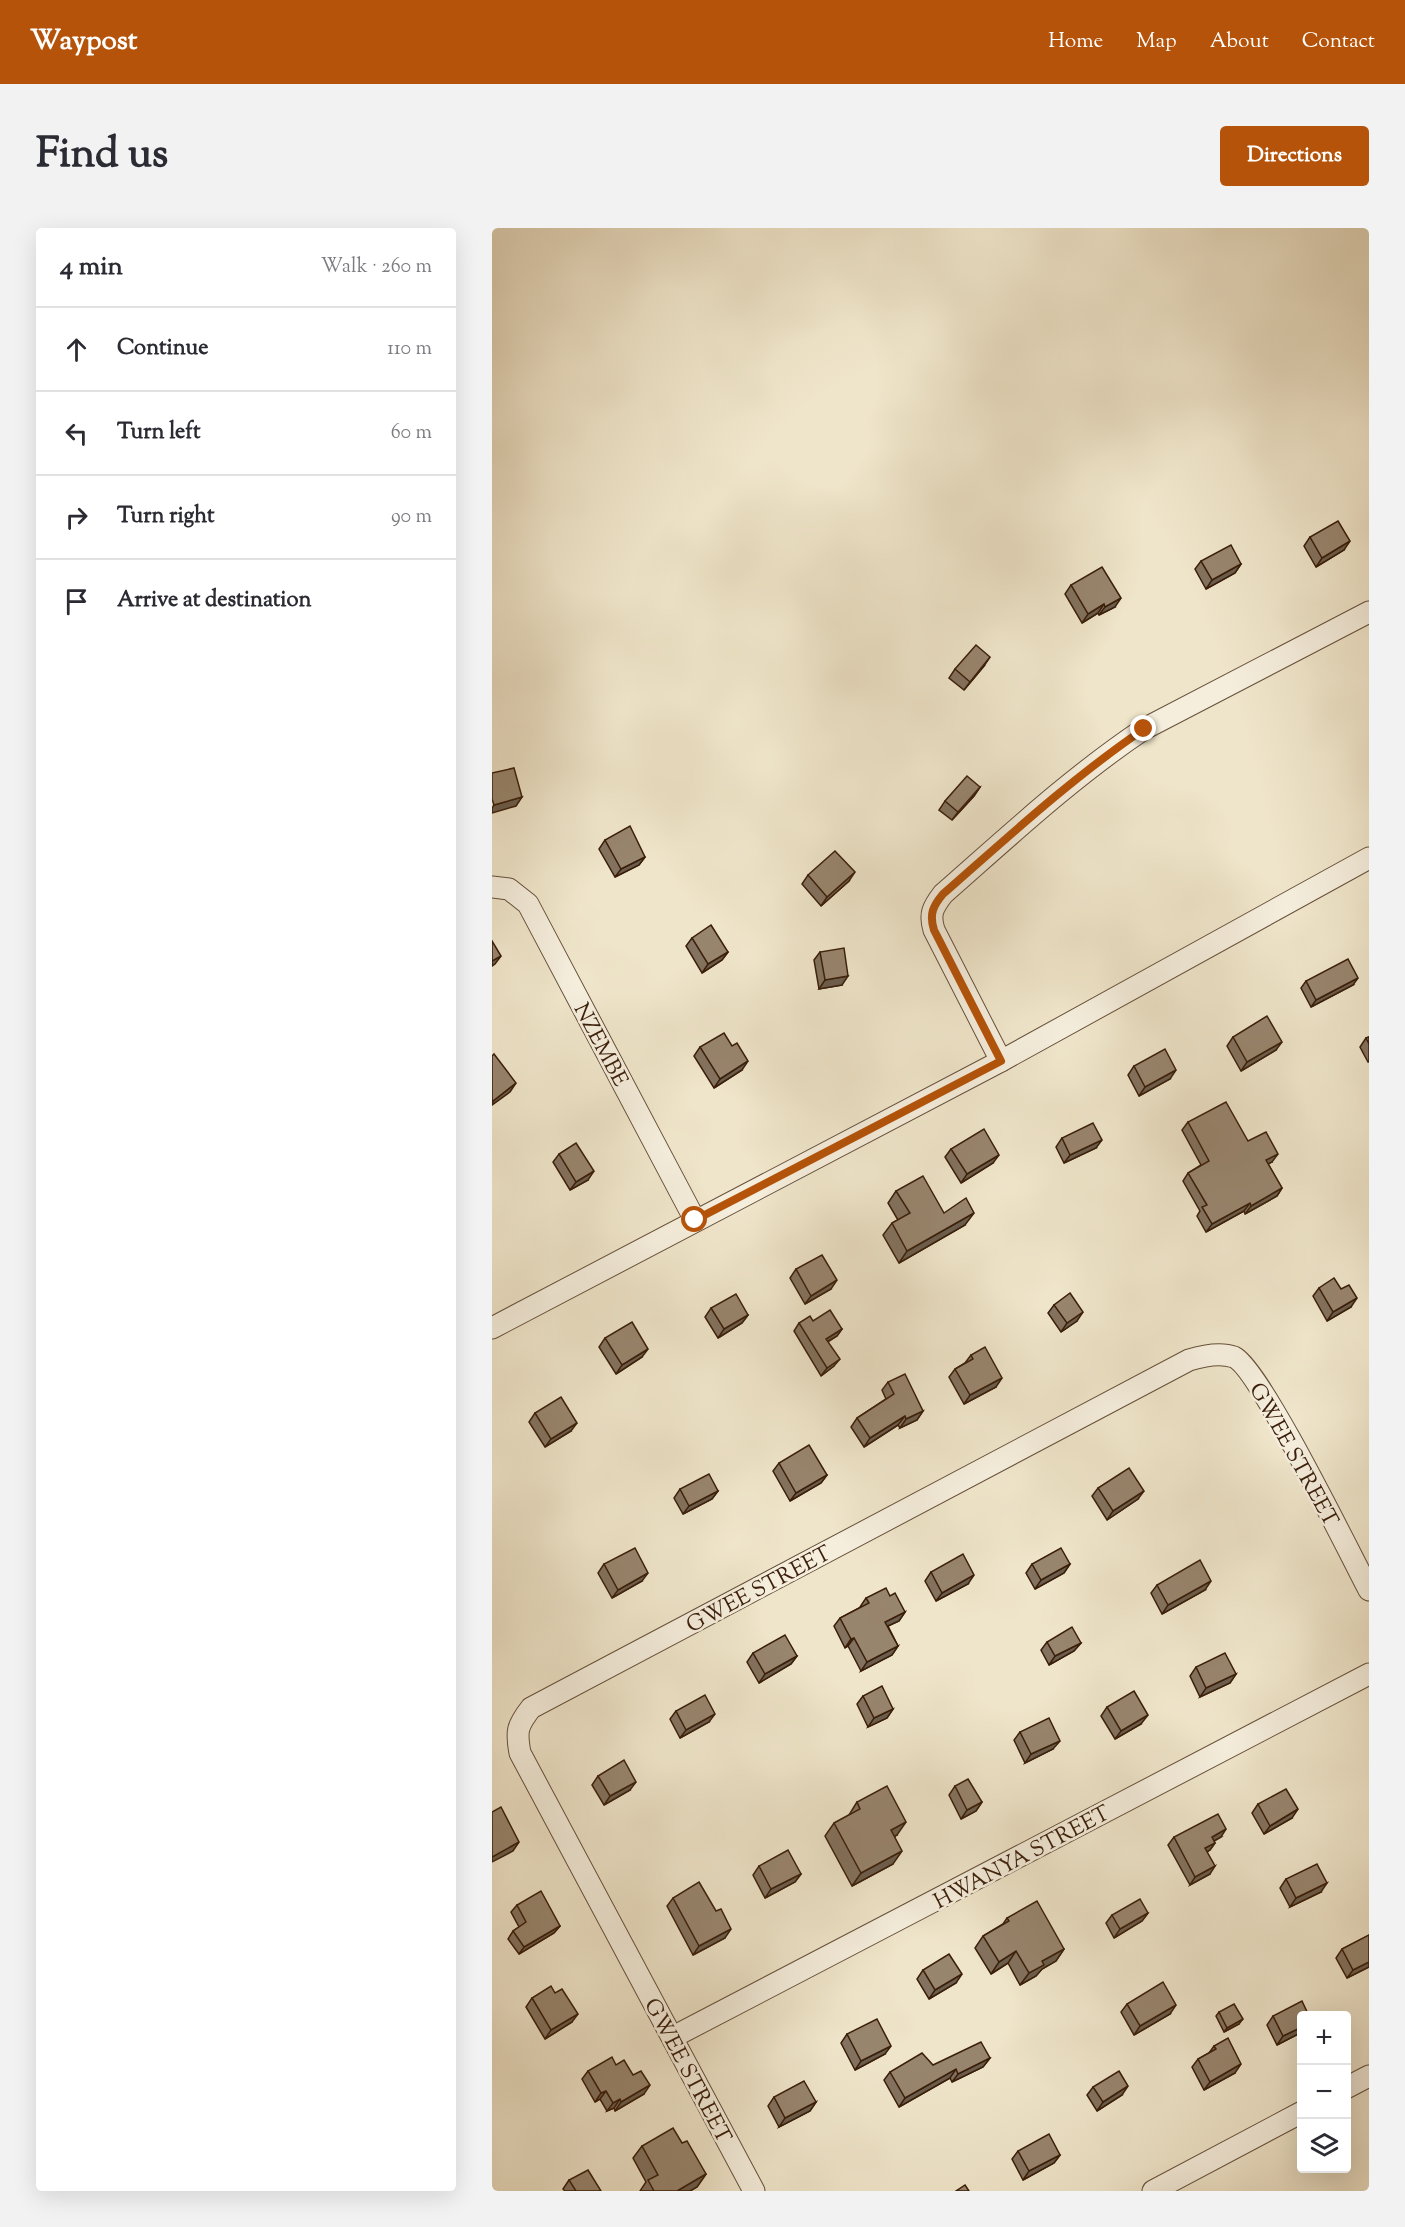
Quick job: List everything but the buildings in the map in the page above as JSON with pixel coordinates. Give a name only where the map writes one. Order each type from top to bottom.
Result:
[{"type":"street","points":[[1001,1061],[934,930],[930,919],[932,907],[943,894],[1030,818],[1119,746],[1144,729],[1369,612]]},
{"type":"street","points":[[492,1328],[1001,1061],[1369,858]]},
{"type":"street","name":"NZEMBE","points":[[492,887],[509,889],[528,904],[695,1220]]},
{"type":"street","name":"GWEE STREET","points":[[754,2191],[520,1753],[516,1734],[520,1722],[531,1708],[1178,1366],[1204,1356],[1233,1357],[1250,1372],[1287,1434],[1369,1590]]},
{"type":"street","name":"HWANYA STREET","points":[[673,2037],[1369,1674]]},
{"type":"street","points":[[1351,2086],[1369,2076]]},
{"type":"street","points":[[1153,2191],[1297,2115]]},
{"type":"route","points":[[695,1220],[1001,1061],[934,930],[930,919],[932,907],[943,894],[1030,818],[1119,746],[1144,729]]}]
